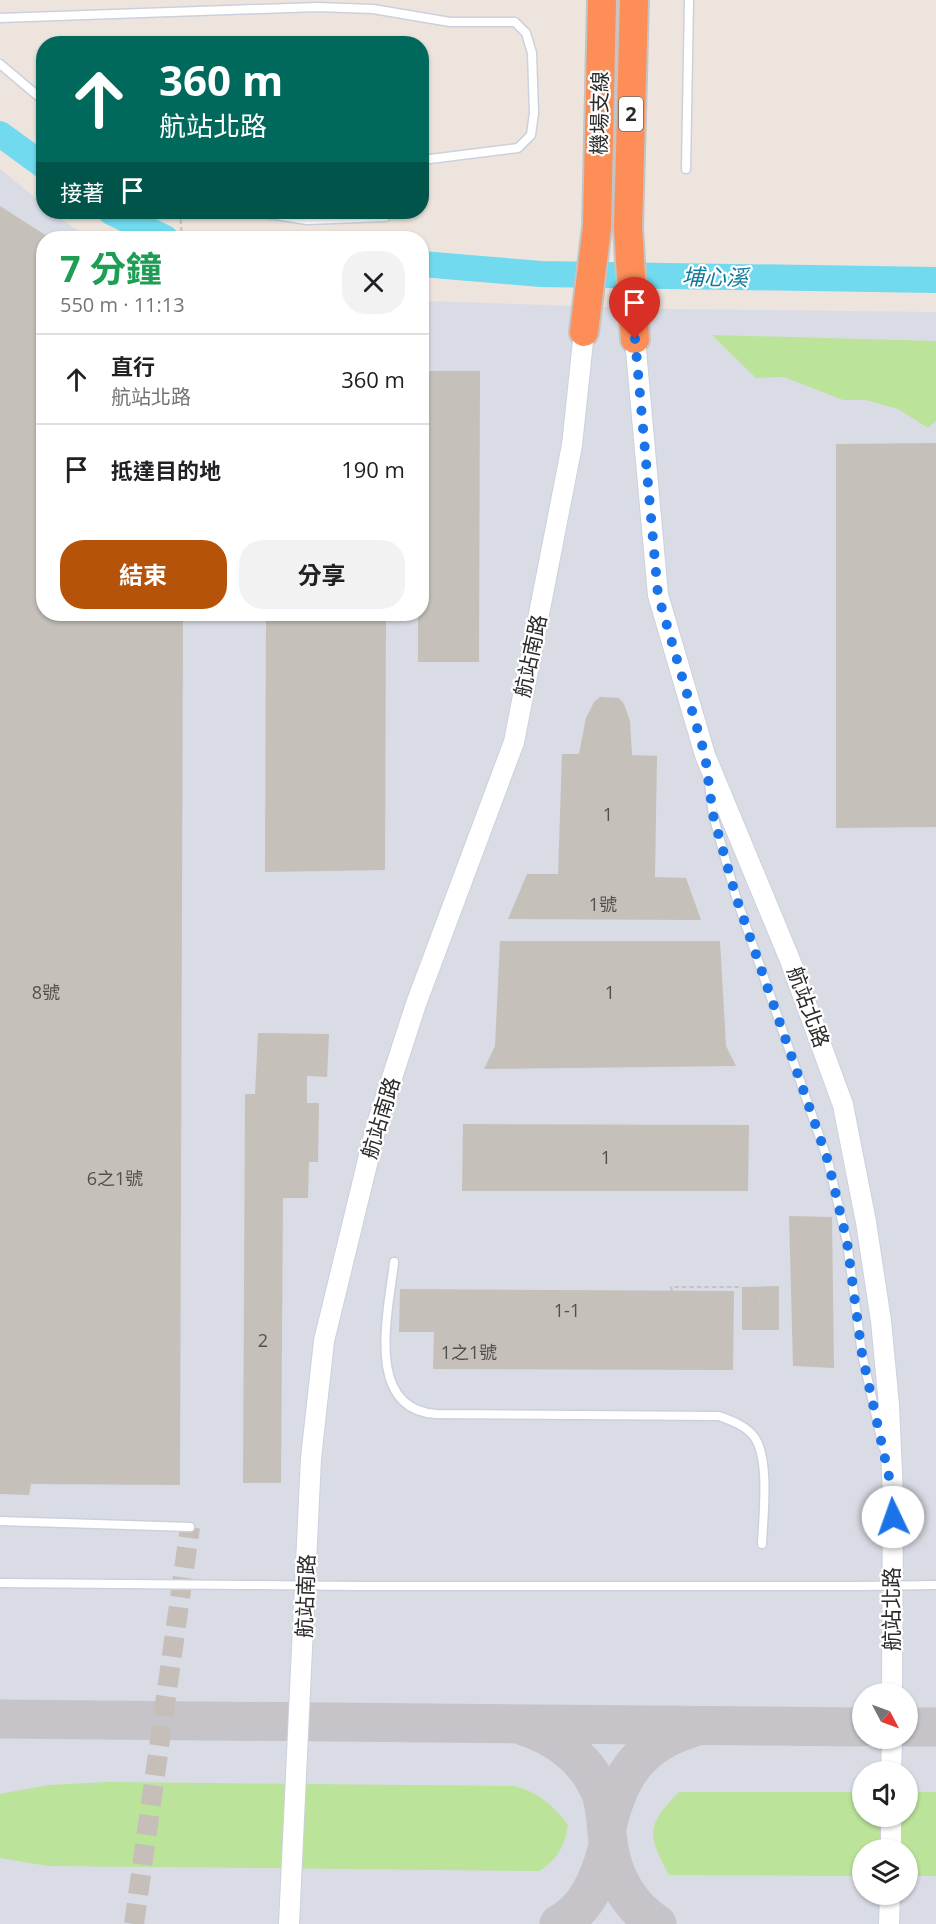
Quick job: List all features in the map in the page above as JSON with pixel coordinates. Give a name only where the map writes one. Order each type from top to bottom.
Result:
[{"type":"highway","points":[[584,0],[586,51],[599,136]]},
{"type":"highway","name":"機場支線","points":[[584,332],[597,227],[602,0]]},
{"type":"highway","name":"機場支線","points":[[634,0],[628,228],[635,339]]},
{"type":"street","name":"航站南路","points":[[289,1924],[311,1458],[324,1341],[376,1127],[416,1004],[513,742],[572,445],[584,332]]},
{"type":"street","name":"航站北路","points":[[635,339],[658,595],[705,755],[790,960],[843,1105],[866,1222],[881,1321],[893,1495],[892,1683]]},
{"type":"street","points":[[889,1924],[890,1905]]},
{"type":"lane","points":[[686,169],[689,0]]},
{"type":"lane","points":[[0,18],[318,7],[372,9],[450,22],[515,22],[526,33],[532,53],[534,113],[531,135],[518,148],[429,159]]},
{"type":"lane","points":[[0,64],[36,94]]},
{"type":"lane","points":[[301,219],[333,219]]},
{"type":"lane","points":[[705,755],[713,815],[736,897],[828,1161],[847,1242],[862,1354],[893,1495]]},
{"type":"lane","points":[[394,1262],[386,1364],[389,1382],[413,1409],[436,1414],[719,1416],[739,1425],[755,1438],[764,1470],[762,1544]]},
{"type":"lane","points":[[0,1521],[190,1527]]},
{"type":"lane","points":[[0,1583],[361,1586],[936,1585]]},
{"type":"path","points":[[672,1291],[671,1287],[742,1287]]},
{"type":"path","points":[[759,1305],[760,1287]]},
{"type":"shaded area","points":[[0,169],[36,198],[36,219],[62,219],[80,231],[36,231],[36,621],[429,621],[429,301],[667,309],[936,312],[936,1924],[0,1924]]},
{"type":"green space","points":[[712,335],[936,341],[936,421],[928,428],[898,409],[866,400],[843,400],[784,377],[756,378]]},
{"type":"green space","points":[[107,1782],[515,1786],[545,1801],[568,1825],[559,1852],[539,1871],[48,1866],[0,1858],[0,1794],[49,1785]]},
{"type":"green space","points":[[679,1792],[852,1792],[852,1827],[918,1827],[918,1792],[936,1792],[936,1876],[918,1876],[918,1839],[852,1839],[852,1876],[669,1875],[657,1850],[653,1831],[660,1814]]},
{"type":"building","points":[[0,206],[39,231],[36,231],[36,621],[183,621],[180,1485],[31,1484],[29,1495],[0,1494]]},
{"type":"building","points":[[429,371],[480,371],[479,662],[418,662],[418,621],[429,621]]},
{"type":"building","points":[[936,443],[936,827],[836,828],[836,444]]},
{"type":"building","points":[[266,621],[386,621],[385,870],[265,872]]},
{"type":"building","points":[[600,697],[619,698],[624,704],[630,721],[632,755],[657,756],[655,877],[686,878],[701,920],[508,919],[527,874],[558,874],[562,754],[579,754],[586,718],[594,702]]},
{"type":"building","points":[[500,941],[720,941],[726,1046],[736,1066],[484,1069],[495,1046]]},
{"type":"building","points":[[258,1033],[329,1034],[327,1077],[307,1076],[307,1103],[319,1103],[318,1162],[309,1162],[308,1198],[283,1198],[281,1483],[243,1483],[245,1094],[255,1094]]},
{"type":"building","points":[[463,1124],[749,1125],[748,1191],[462,1191]]},
{"type":"building","points":[[789,1216],[832,1217],[834,1368],[793,1366]]},
{"type":"building","points":[[779,1286],[779,1330],[742,1330],[742,1287]]},
{"type":"building","points":[[400,1289],[734,1291],[733,1370],[433,1369],[434,1332],[399,1332]]},
{"type":"waterway","name":"埔心溪","points":[[0,134],[36,160]]},
{"type":"waterway","name":"埔心溪","points":[[126,219],[150,231]]},
{"type":"waterway","name":"埔心溪","points":[[429,265],[541,274],[936,280]]},
{"type":"taxiway","points":[[0,1719],[852,1727]]},
{"type":"taxiway","points":[[523,1726],[535,1730],[568,1749],[586,1767],[602,1796],[611,1860],[615,1871],[625,1892],[639,1910],[657,1924]]},
{"type":"taxiway","points":[[918,1727],[936,1727]]},
{"type":"taxiway","points":[[608,1823],[619,1790],[635,1763],[659,1742],[692,1728]]},
{"type":"taxiway","points":[[559,1924],[569,1918],[585,1901],[597,1880],[608,1847]]},
{"type":"tunnel","points":[[134,1924],[190,1527]]},
{"type":"route","points":[[635,339],[647,501],[658,595],[705,755],[713,815],[736,897],[828,1161],[847,1242],[862,1354],[893,1495],[893,1517]]}]
